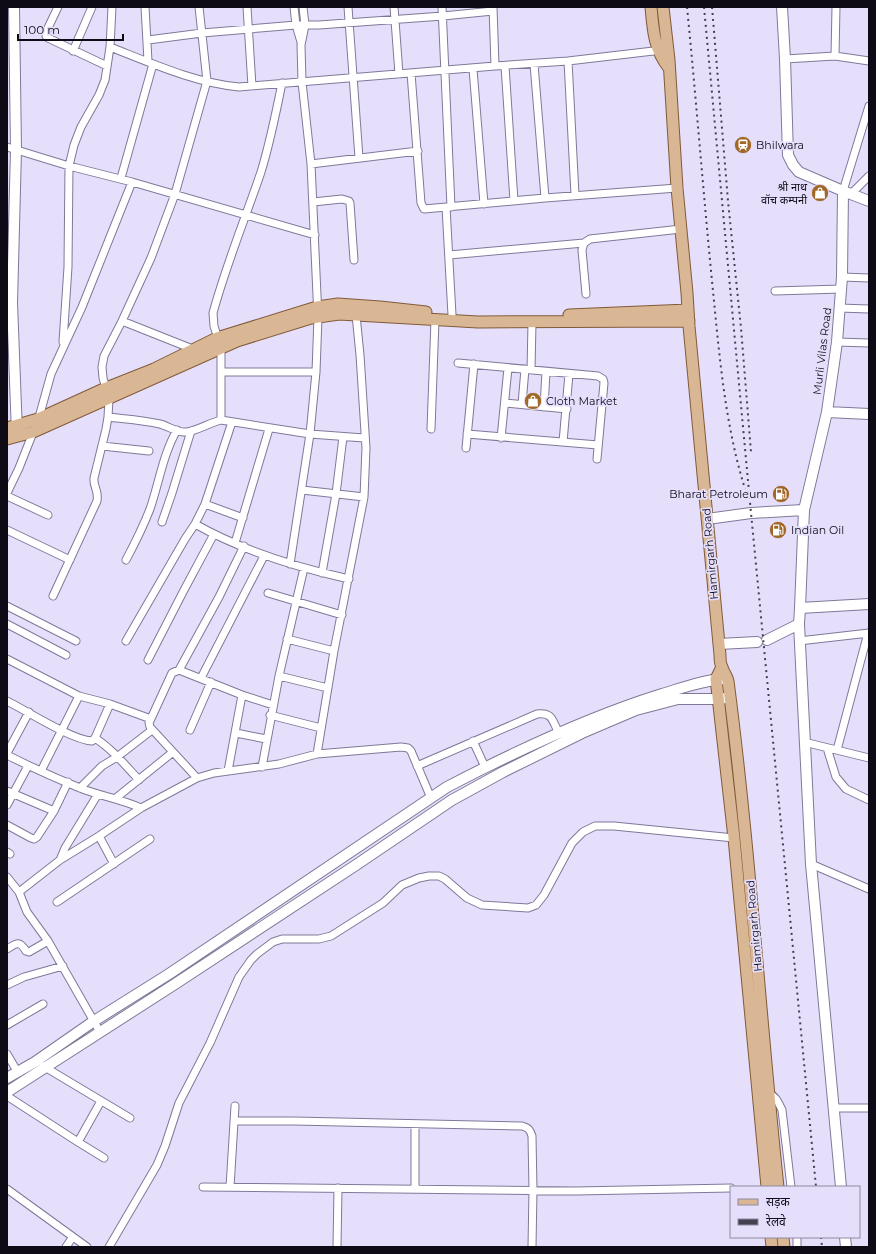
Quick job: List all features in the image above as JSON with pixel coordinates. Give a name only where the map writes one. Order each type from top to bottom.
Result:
[{"type":"main road","points":[[12,433],[10,302],[14,7]]},
{"type":"main road","points":[[651,7],[653,30],[662,50]]},
{"type":"main road","points":[[662,50],[663,7]]},
{"type":"main road","points":[[782,7],[788,155],[793,165],[799,172],[869,201]]},
{"type":"main road","name":"Hamirgarh Road","points":[[662,50],[662,60],[669,68],[688,316],[722,667],[734,838],[763,1094],[778,1186]]},
{"type":"main road","name":"Murli Vilas Road","points":[[840,1186],[811,864],[799,624],[804,510],[827,412],[837,342],[847,193]]},
{"type":"main road","points":[[12,433],[33,432],[154,368],[194,349],[219,343],[237,341],[338,304],[478,318],[688,316]]},
{"type":"main road","points":[[317,312],[434,320],[532,323],[688,316]]},
{"type":"main road","points":[[12,433],[38,419],[206,355],[219,343]]},
{"type":"main road","points":[[827,412],[869,414]]},
{"type":"main road","points":[[707,519],[804,510]]},
{"type":"main road","points":[[800,608],[869,604]]},
{"type":"main road","points":[[719,644],[762,641],[799,624]]},
{"type":"main road","points":[[7,1078],[35,1062],[94,1021],[168,974],[447,788],[485,767],[602,715],[650,698],[722,679]]},
{"type":"main road","points":[[7,1092],[356,865],[452,800],[503,772],[636,710],[678,699],[724,698]]},
{"type":"main road","name":"Hamirgarh Road","points":[[724,698],[746,844],[763,1094],[766,1186]]},
{"type":"street","points":[[58,7],[46,32],[46,36],[50,41],[107,66]]},
{"type":"street","points":[[73,51],[92,7]]},
{"type":"street","points":[[63,346],[68,267],[69,166],[74,145],[81,127],[99,95],[104,80],[110,47],[112,7]]},
{"type":"street","points":[[121,178],[150,62],[145,7]]},
{"type":"street","points":[[53,596],[97,501],[98,493],[94,485],[94,478],[108,417],[108,393],[103,378],[102,367],[104,356],[151,258],[175,194],[207,81],[199,7]]},
{"type":"street","points":[[247,7],[252,86]]},
{"type":"street","points":[[290,564],[310,434],[316,372],[317,312],[311,164],[302,82],[301,45],[296,25],[294,7]]},
{"type":"street","points":[[301,45],[305,25],[303,7]]},
{"type":"street","points":[[348,7],[359,158]]},
{"type":"street","points":[[394,7],[399,74]]},
{"type":"street","points":[[442,7],[452,315]]},
{"type":"street","points":[[835,56],[836,7]]},
{"type":"street","points":[[148,40],[202,33],[296,25],[350,23],[443,16],[493,9],[495,66]]},
{"type":"street","points":[[110,47],[174,71],[227,86],[239,87],[534,64],[662,50]]},
{"type":"street","points":[[785,59],[835,56],[869,61]]},
{"type":"street","points":[[568,61],[576,195]]},
{"type":"street","points":[[534,64],[545,198]]},
{"type":"street","points":[[505,66],[514,201]]},
{"type":"street","points":[[473,69],[484,204]]},
{"type":"street","points":[[411,73],[421,203],[424,209],[576,195],[677,188]]},
{"type":"street","points":[[221,420],[222,372],[219,343],[214,326],[213,313],[245,214],[261,172],[271,136],[282,84]]},
{"type":"street","points":[[847,193],[869,106]]},
{"type":"street","points":[[11,149],[69,166],[121,178],[315,235]]},
{"type":"street","points":[[311,164],[418,151]]},
{"type":"street","points":[[847,193],[869,176]]},
{"type":"street","points":[[7,493],[19,468],[38,419],[51,374],[82,307],[132,182]]},
{"type":"street","points":[[313,202],[342,199],[349,201],[354,260]]},
{"type":"street","points":[[449,254],[584,243],[590,239],[681,229]]},
{"type":"street","points":[[584,243],[582,250],[586,294]]},
{"type":"street","points":[[842,277],[869,278]]},
{"type":"street","points":[[775,292],[841,289]]},
{"type":"street","points":[[839,308],[869,309]]},
{"type":"street","points":[[317,754],[334,651],[364,497],[366,448],[364,438],[360,355],[356,315]]},
{"type":"street","points":[[430,428],[434,320]]},
{"type":"street","points":[[122,321],[206,355]]},
{"type":"street","points":[[522,404],[528,369],[532,323]]},
{"type":"street","points":[[837,342],[869,343]]},
{"type":"street","points":[[458,363],[598,376],[603,379],[604,383],[597,459]]},
{"type":"street","points":[[466,448],[474,364]]},
{"type":"street","points":[[501,438],[508,368]]},
{"type":"street","points":[[222,372],[316,372]]},
{"type":"street","points":[[544,407],[546,372]]},
{"type":"street","points":[[563,442],[569,374]]},
{"type":"street","points":[[505,403],[567,409]]},
{"type":"street","points":[[108,417],[161,424],[184,432],[191,431],[211,422],[221,420],[310,434],[364,438]]},
{"type":"street","points":[[126,641],[195,524],[205,504],[232,422]]},
{"type":"street","points":[[235,543],[269,428]]},
{"type":"street","points":[[126,560],[141,531],[150,509],[170,444],[177,430]]},
{"type":"street","points":[[162,522],[191,431]]},
{"type":"street","points":[[467,434],[501,438],[598,444]]},
{"type":"street","points":[[322,573],[336,494],[343,437]]},
{"type":"street","points":[[102,446],[149,452]]},
{"type":"street","points":[[302,490],[364,497]]},
{"type":"street","points":[[7,496],[48,515]]},
{"type":"street","points":[[205,504],[243,518]]},
{"type":"street","points":[[195,524],[264,556],[322,573],[349,579]]},
{"type":"street","points":[[7,530],[70,560]]},
{"type":"street","points":[[148,660],[182,592],[214,534]]},
{"type":"street","points":[[197,778],[152,730],[149,723],[172,673],[179,670],[219,597],[244,546]]},
{"type":"street","points":[[201,678],[264,556]]},
{"type":"street","points":[[262,767],[270,715],[304,568]]},
{"type":"street","points":[[268,593],[342,615]]},
{"type":"street","points":[[7,606],[76,641]]},
{"type":"street","points":[[7,624],[66,655]]},
{"type":"street","points":[[799,641],[869,633],[837,750]]},
{"type":"street","points":[[287,639],[334,651]]},
{"type":"street","points":[[7,660],[78,696],[110,704],[151,719]]},
{"type":"street","points":[[179,670],[242,695],[273,705]]},
{"type":"street","points":[[279,676],[328,688]]},
{"type":"street","points":[[190,730],[211,682]]},
{"type":"street","points":[[228,771],[242,695]]},
{"type":"street","points":[[40,771],[78,696]]},
{"type":"street","points":[[7,701],[62,730],[87,740],[92,740],[95,738],[110,704]]},
{"type":"street","points":[[29,712],[10,738],[7,754],[28,766],[80,788],[116,798],[141,808]]},
{"type":"street","points":[[417,766],[537,714],[546,713],[549,715],[560,734]]},
{"type":"street","points":[[270,715],[321,728]]},
{"type":"street","points":[[80,788],[102,766],[117,757],[152,730]]},
{"type":"street","points":[[236,733],[266,739]]},
{"type":"street","points":[[95,738],[104,744],[138,780]]},
{"type":"street","points":[[473,741],[485,767]]},
{"type":"street","points":[[804,742],[869,758]]},
{"type":"street","points":[[19,892],[60,860],[141,808],[197,778],[214,772],[262,767],[317,754],[401,747],[408,748],[411,751],[431,798]]},
{"type":"street","points":[[827,748],[836,777],[846,789],[869,800]]},
{"type":"street","points":[[116,798],[173,752]]},
{"type":"street","points":[[7,805],[10,792],[28,766]]},
{"type":"street","points":[[7,825],[34,839],[54,811],[68,782]]},
{"type":"street","points":[[10,792],[54,811]]},
{"type":"street","points":[[60,860],[65,848],[98,794]]},
{"type":"street","points":[[109,1247],[157,1165],[179,1103],[210,1043],[239,977],[251,960],[273,942],[282,939],[319,939],[331,936],[383,903],[402,886],[419,878],[428,876],[439,876],[466,898],[482,905],[528,908],[536,905],[544,895],[572,843],[583,832],[595,826],[614,826],[734,838]]},
{"type":"street","points":[[99,836],[114,864]]},
{"type":"street","points":[[57,902],[150,839]]},
{"type":"street","points":[[811,864],[869,888]]},
{"type":"street","points":[[7,877],[19,892],[28,912],[63,966],[100,1032]]},
{"type":"street","points":[[7,949],[16,944],[20,944],[26,951],[30,952],[48,941]]},
{"type":"street","points":[[7,985],[24,977],[63,966]]},
{"type":"street","points":[[7,1025],[42,1004]]},
{"type":"street","points":[[7,1054],[17,1071]]},
{"type":"street","points":[[35,1062],[130,1118]]},
{"type":"street","points":[[763,1094],[773,1095],[782,1110],[791,1186]]},
{"type":"street","points":[[7,1096],[104,1158]]},
{"type":"street","points":[[78,1142],[101,1101]]},
{"type":"street","points":[[230,1187],[235,1106]]},
{"type":"street","points":[[833,1108],[869,1108]]},
{"type":"street","points":[[234,1121],[527,1127],[532,1136],[532,1247]]},
{"type":"street","points":[[415,1124],[415,1189]]},
{"type":"street","points":[[203,1187],[576,1191],[730,1188]]},
{"type":"street","points":[[337,1247],[338,1188]]},
{"type":"street","points":[[7,1189],[72,1238],[87,1247]]},
{"type":"street","points":[[66,1247],[72,1238]]},
{"type":"railway","points":[[687,7],[723,385],[732,438],[745,489]]},
{"type":"railway","points":[[704,7],[816,1186]]},
{"type":"railway","points":[[712,7],[751,452]]},
{"type":"railway","points":[[821,1238],[822,1247]]},
{"type":"place","name":"Bhilwara","points":[[743,145]]},
{"type":"place","name":"श्री नाथ वॉच कम्पनी","points":[[820,193]]},
{"type":"place","name":"Cloth Market","points":[[533,401]]},
{"type":"place","name":"Bharat Petroleum","points":[[781,494]]},
{"type":"place","name":"Indian Oil","points":[[778,530]]}]
